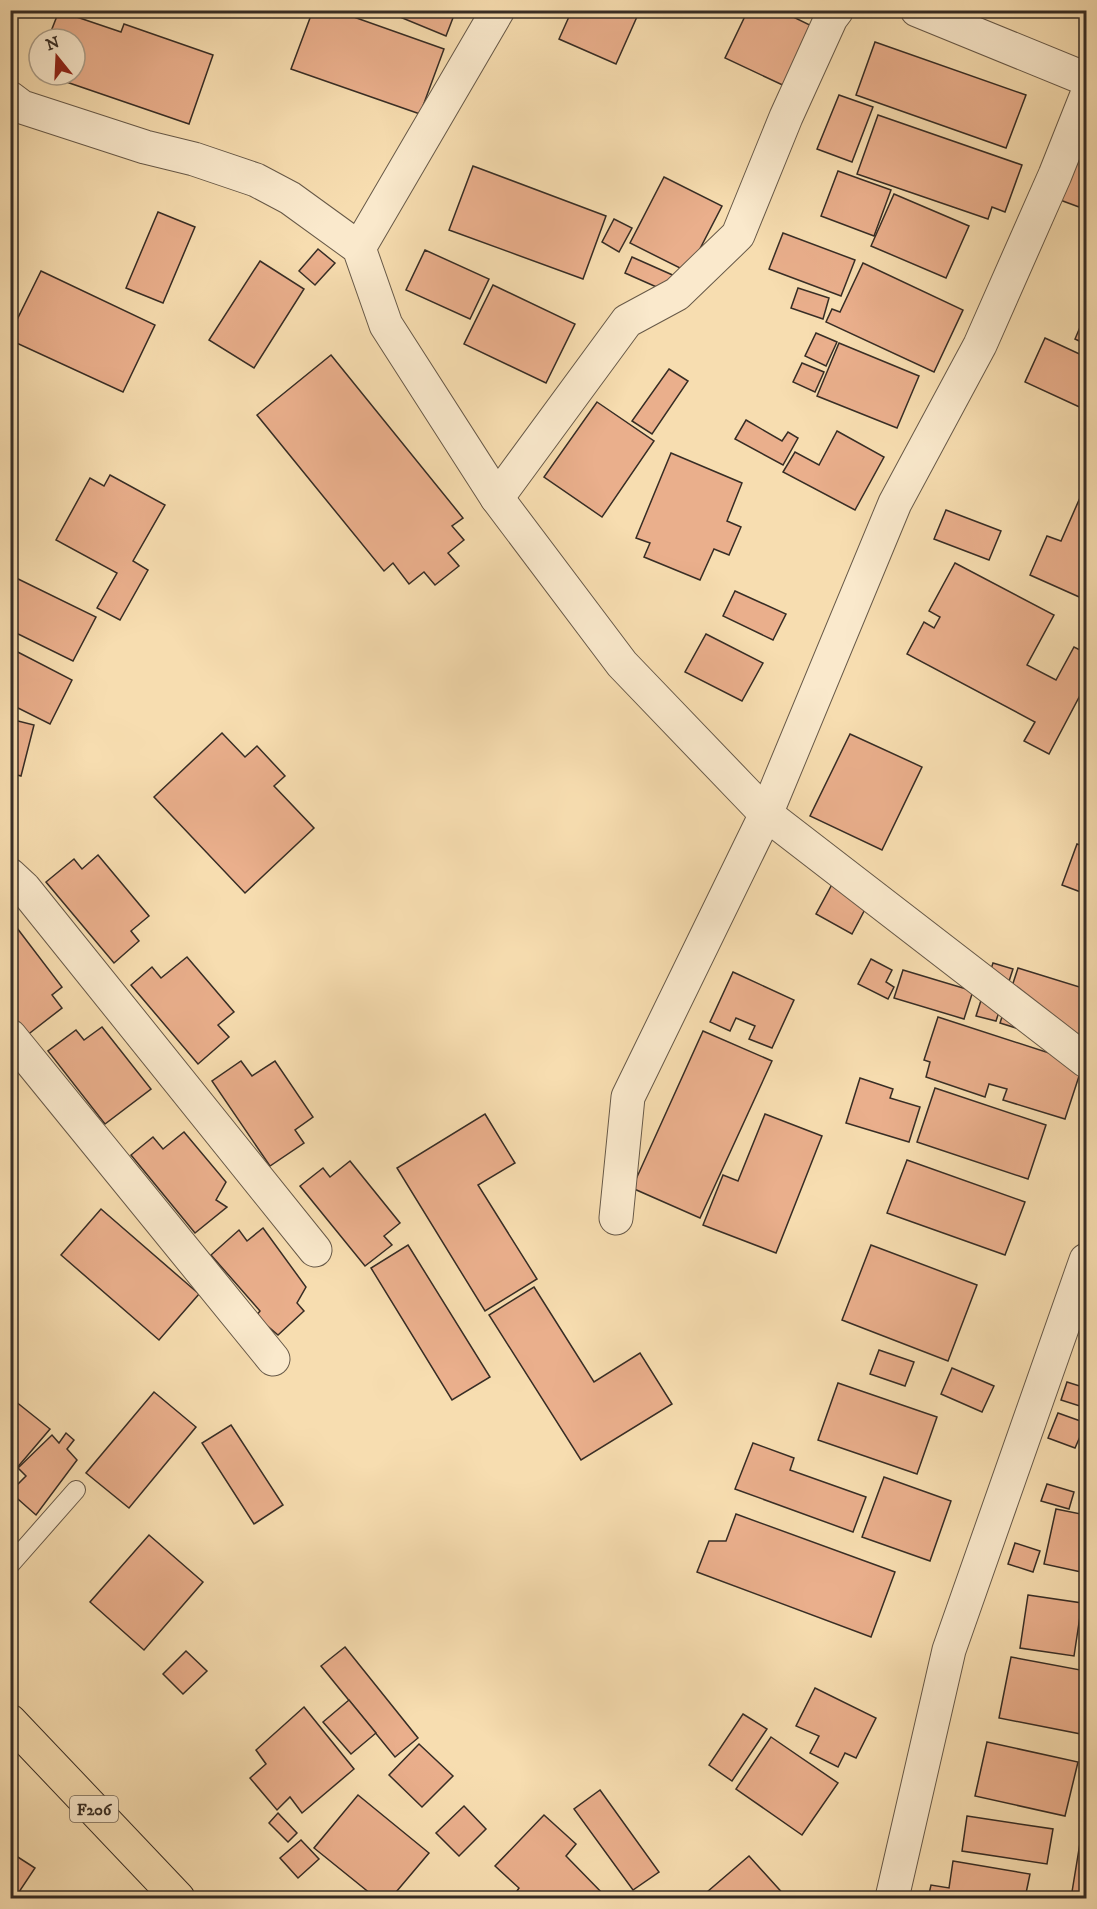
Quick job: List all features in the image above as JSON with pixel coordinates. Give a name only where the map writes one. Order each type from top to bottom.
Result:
[{"type":"main road","name":"F206","points":[[10,1721],[178,1899]]},
{"type":"street","points":[[359,248],[498,10]]},
{"type":"street","points":[[497,498],[627,321],[677,294],[738,235],[786,117],[831,18],[837,10]]},
{"type":"street","points":[[917,10],[1086,79]]},
{"type":"street","points":[[616,1218],[628,1097],[766,814],[895,503],[980,345],[1055,175],[1086,97]]},
{"type":"street","points":[[10,98],[22,107],[256,180],[290,198],[359,248],[386,324],[497,498],[622,664],[766,814],[1086,1061]]},
{"type":"street","points":[[10,875],[31,897],[315,1250]]},
{"type":"street","points":[[10,1036],[273,1359]]},
{"type":"street","points":[[892,1899],[949,1650],[1086,1260]]},
{"type":"lane","points":[[10,1565],[76,1490]]},
{"type":"building","points":[[313,10],[334,10],[444,49],[420,114],[291,69]]},
{"type":"building","points":[[383,10],[456,10],[446,36]]},
{"type":"building","points":[[572,10],[640,10],[616,64],[559,39]]},
{"type":"building","points":[[748,10],[779,10],[818,29],[789,88],[725,58]]},
{"type":"building","points":[[59,11],[121,32],[124,24],[213,55],[189,124],[81,87],[87,87],[87,27],[53,27]]},
{"type":"building","points":[[875,42],[1026,95],[1006,148],[856,95]]},
{"type":"building","points":[[839,95],[873,107],[852,162],[817,149]]},
{"type":"building","points":[[878,115],[1022,165],[1005,212],[992,207],[988,219],[857,174]]},
{"type":"building","points":[[1086,121],[1086,188],[1079,207],[1052,197]]},
{"type":"building","points":[[473,166],[606,216],[583,279],[449,230]]},
{"type":"building","points":[[838,171],[891,190],[874,236],[821,216]]},
{"type":"building","points":[[664,177],[722,206],[688,272],[630,243]]},
{"type":"building","points":[[894,194],[969,226],[946,278],[871,246]]},
{"type":"building","points":[[158,212],[195,227],[163,303],[126,288]]},
{"type":"building","points":[[614,219],[632,228],[619,252],[602,242]]},
{"type":"building","points":[[783,233],[855,260],[841,296],[769,269]]},
{"type":"building","points":[[318,249],[335,263],[315,285],[299,271]]},
{"type":"building","points":[[425,250],[489,279],[470,319],[406,290]]},
{"type":"building","points":[[632,257],[677,277],[670,293],[625,273]]},
{"type":"building","points":[[260,261],[304,289],[254,368],[209,340]]},
{"type":"building","points":[[863,263],[963,310],[934,372],[826,322],[832,309],[840,312]]},
{"type":"building","points":[[41,271],[155,325],[123,392],[10,340],[10,334]]},
{"type":"building","points":[[493,285],[575,324],[546,383],[464,344]]},
{"type":"building","points":[[798,288],[829,298],[823,319],[791,308]]},
{"type":"building","points":[[1086,313],[1086,344],[1075,339]]},
{"type":"building","points":[[816,333],[837,342],[826,366],[805,356]]},
{"type":"building","points":[[1045,338],[1086,357],[1086,410],[1025,382]]},
{"type":"building","points":[[839,343],[919,376],[897,428],[817,396]]},
{"type":"building","points":[[331,355],[463,518],[452,526],[464,540],[448,553],[459,566],[435,585],[424,572],[409,584],[393,563],[384,571],[257,415]]},
{"type":"building","points":[[802,363],[824,372],[815,392],[793,382]]},
{"type":"building","points":[[669,369],[688,381],[652,434],[632,421]]},
{"type":"building","points":[[597,402],[654,441],[602,517],[544,477]]},
{"type":"building","points":[[746,420],[782,441],[788,432],[798,438],[783,465],[735,439]]},
{"type":"building","points":[[837,431],[884,457],[855,510],[783,472],[795,452],[819,465]]},
{"type":"building","points":[[671,453],[742,483],[727,521],[741,527],[729,555],[714,549],[700,580],[644,557],[650,543],[636,538]]},
{"type":"building","points":[[110,475],[165,505],[133,561],[148,570],[120,620],[97,608],[117,573],[56,540],[90,478],[104,486]]},
{"type":"building","points":[[1086,484],[1086,600],[1030,575],[1047,536],[1061,541]]},
{"type":"building","points":[[946,510],[1001,531],[989,560],[934,539]]},
{"type":"building","points":[[955,563],[1054,615],[1027,665],[1056,680],[1074,647],[1086,653],[1086,684],[1049,754],[1024,741],[1035,722],[907,654],[924,622],[934,628],[940,617],[929,611]]},
{"type":"building","points":[[10,575],[96,617],[73,661],[10,630]]},
{"type":"building","points":[[735,591],[786,614],[773,640],[723,616]]},
{"type":"building","points":[[706,634],[763,663],[742,701],[685,672]]},
{"type":"building","points":[[10,648],[72,680],[50,724],[10,704]]},
{"type":"building","points":[[10,719],[34,725],[21,776],[10,773]]},
{"type":"building","points":[[222,733],[245,757],[257,746],[285,776],[274,786],[314,828],[245,893],[154,797]]},
{"type":"building","points":[[850,734],[922,767],[882,850],[810,816]]},
{"type":"building","points":[[1086,746],[1086,772],[1080,770]]},
{"type":"building","points":[[1077,844],[1086,847],[1086,894],[1062,885]]},
{"type":"building","points":[[98,855],[149,916],[131,931],[139,941],[114,963],[46,882],[74,859],[82,869]]},
{"type":"building","points":[[836,877],[872,896],[852,934],[816,914]]},
{"type":"building","points":[[1086,894],[1086,912],[1080,910]]},
{"type":"building","points":[[17,928],[62,987],[52,995],[62,1008],[26,1036],[10,1016],[10,932]]},
{"type":"building","points":[[187,957],[234,1012],[218,1025],[229,1037],[198,1064],[131,985],[152,967],[161,978]]},
{"type":"building","points":[[871,959],[892,970],[886,982],[894,987],[888,999],[858,984]]},
{"type":"building","points":[[993,963],[1013,969],[996,1021],[976,1016]]},
{"type":"building","points":[[1018,968],[1086,989],[1086,1055],[1083,1049],[1000,1023]]},
{"type":"building","points":[[903,970],[973,991],[964,1019],[894,998]]},
{"type":"building","points":[[733,972],[794,1000],[772,1048],[749,1039],[755,1026],[736,1018],[730,1031],[710,1022]]},
{"type":"building","points":[[938,1017],[1083,1064],[1065,1119],[1003,1100],[1007,1089],[989,1084],[985,1097],[926,1077],[930,1062],[924,1060]]},
{"type":"building","points":[[102,1027],[151,1089],[105,1124],[48,1051],[76,1030],[84,1040]]},
{"type":"building","points":[[703,1031],[772,1061],[700,1218],[632,1188]]},
{"type":"building","points":[[241,1061],[252,1076],[275,1061],[313,1117],[295,1130],[304,1143],[270,1166],[212,1081]]},
{"type":"building","points":[[860,1078],[893,1089],[890,1098],[920,1107],[909,1142],[846,1123]]},
{"type":"building","points":[[935,1088],[1046,1125],[1028,1179],[917,1142]]},
{"type":"building","points":[[485,1114],[515,1163],[478,1185],[537,1279],[485,1311],[397,1168]]},
{"type":"building","points":[[765,1114],[822,1136],[776,1253],[703,1225],[723,1175],[738,1181]]},
{"type":"building","points":[[184,1132],[226,1182],[216,1200],[227,1207],[195,1233],[131,1155],[153,1137],[163,1149]]},
{"type":"building","points":[[907,1160],[1025,1202],[1005,1255],[887,1213]]},
{"type":"building","points":[[350,1161],[400,1223],[384,1236],[392,1245],[365,1266],[300,1186],[323,1168],[330,1177]]},
{"type":"building","points":[[101,1209],[199,1294],[159,1340],[61,1255]]},
{"type":"building","points":[[263,1228],[306,1287],[297,1303],[304,1311],[278,1335],[256,1316],[260,1311],[211,1255],[239,1230],[247,1241]]},
{"type":"building","points":[[408,1245],[490,1377],[452,1400],[371,1268]]},
{"type":"building","points":[[871,1245],[977,1285],[948,1361],[842,1320]]},
{"type":"building","points":[[534,1287],[594,1382],[640,1353],[672,1404],[581,1460],[489,1315]]},
{"type":"building","points":[[879,1350],[914,1362],[905,1386],[870,1374]]},
{"type":"building","points":[[952,1368],[994,1386],[982,1412],[941,1394]]},
{"type":"building","points":[[1067,1382],[1086,1388],[1086,1408],[1061,1400]]},
{"type":"building","points":[[838,1383],[937,1417],[917,1474],[818,1440]]},
{"type":"building","points":[[154,1392],[196,1427],[129,1508],[86,1473]]},
{"type":"building","points":[[10,1397],[50,1429],[10,1476]]},
{"type":"building","points":[[1058,1413],[1086,1423],[1075,1448],[1048,1438]]},
{"type":"building","points":[[231,1425],[283,1505],[254,1524],[202,1443]]},
{"type":"building","points":[[66,1433],[74,1440],[67,1449],[77,1460],[36,1515],[10,1492],[26,1476],[18,1468],[52,1435],[59,1443]]},
{"type":"building","points":[[753,1443],[794,1458],[790,1470],[866,1497],[853,1532],[735,1489]]},
{"type":"building","points":[[1086,1470],[1086,1492],[1080,1490]]},
{"type":"building","points":[[884,1477],[951,1501],[930,1561],[862,1537]]},
{"type":"building","points":[[1047,1484],[1074,1492],[1069,1509],[1041,1501]]},
{"type":"building","points":[[1056,1509],[1086,1515],[1086,1573],[1044,1564]]},
{"type":"building","points":[[736,1514],[895,1572],[871,1637],[697,1572],[709,1541],[726,1541]]},
{"type":"building","points":[[149,1535],[203,1582],[144,1650],[90,1602]]},
{"type":"building","points":[[1015,1543],[1040,1551],[1033,1572],[1008,1564]]},
{"type":"building","points":[[1028,1595],[1082,1603],[1074,1656],[1020,1648]]},
{"type":"building","points":[[345,1647],[418,1738],[395,1757],[321,1666]]},
{"type":"building","points":[[186,1651],[207,1671],[183,1694],[163,1674]]},
{"type":"building","points":[[1011,1657],[1086,1671],[1086,1735],[999,1718]]},
{"type":"building","points":[[815,1688],[876,1718],[856,1758],[845,1753],[838,1767],[810,1753],[819,1736],[796,1726]]},
{"type":"building","points":[[349,1700],[376,1733],[351,1754],[323,1722]]},
{"type":"building","points":[[304,1707],[354,1769],[302,1813],[290,1797],[277,1810],[250,1778],[266,1764],[256,1750]]},
{"type":"building","points":[[743,1714],[767,1729],[732,1781],[709,1765]]},
{"type":"building","points":[[771,1737],[838,1783],[802,1835],[736,1789]]},
{"type":"building","points":[[987,1742],[1078,1762],[1065,1816],[975,1796]]},
{"type":"building","points":[[419,1744],[453,1776],[422,1807],[389,1775]]},
{"type":"building","points":[[1086,1789],[1086,1821],[1080,1820]]},
{"type":"building","points":[[600,1790],[659,1872],[633,1890],[574,1809]]},
{"type":"building","points":[[358,1795],[429,1853],[391,1898],[376,1898],[314,1848]]},
{"type":"building","points":[[464,1806],[486,1829],[459,1856],[436,1833]]},
{"type":"building","points":[[278,1813],[297,1833],[288,1842],[269,1823]]},
{"type":"building","points":[[544,1815],[576,1844],[566,1856],[607,1898],[519,1898],[515,1894],[519,1888],[495,1866]]},
{"type":"building","points":[[967,1816],[1053,1829],[1047,1864],[962,1851]]},
{"type":"building","points":[[301,1840],[319,1859],[298,1878],[280,1858]]},
{"type":"building","points":[[1080,1843],[1086,1844],[1086,1898],[1071,1898]]},
{"type":"building","points":[[10,1852],[35,1868],[15,1898],[10,1898]]},
{"type":"building","points":[[749,1856],[787,1898],[700,1898]]},
{"type":"building","points":[[953,1861],[1030,1874],[1025,1898],[928,1898],[931,1885],[949,1888]]}]
